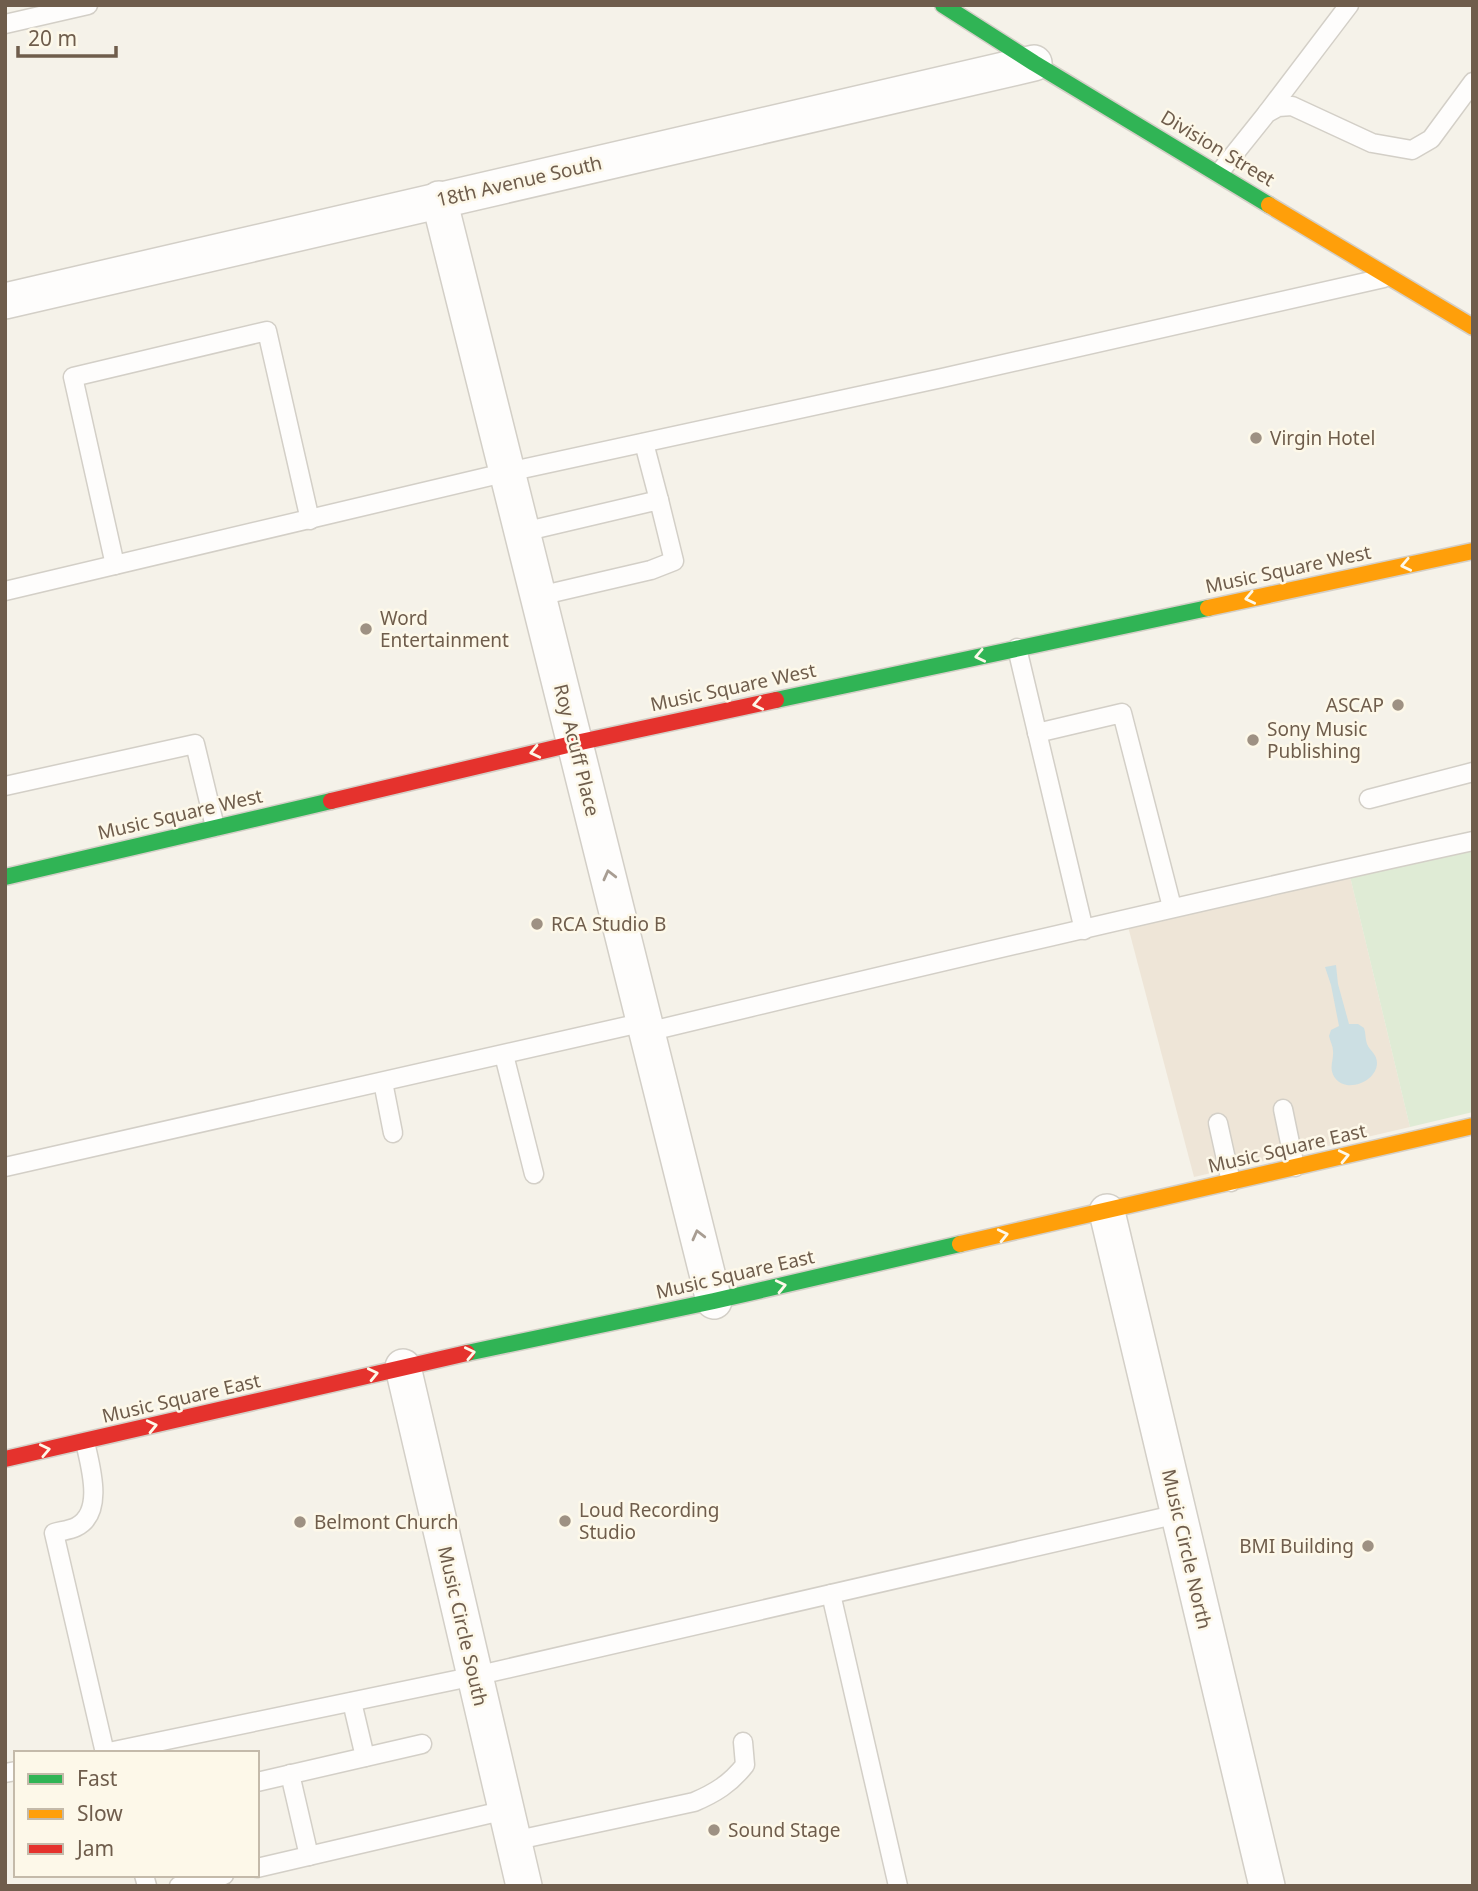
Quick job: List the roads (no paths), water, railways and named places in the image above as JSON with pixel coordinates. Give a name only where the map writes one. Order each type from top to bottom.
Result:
[{"type":"main road","name":"Division Street","points":[[943,5],[1034,63],[1473,327]]},
{"type":"main road","name":"Music Square West","points":[[5,877],[576,743],[1473,551]]},
{"type":"main road","name":"Music Square East","points":[[5,1459],[403,1367],[714,1301],[1107,1212],[1473,1126]]},
{"type":"street","name":"18th Avenue South","points":[[5,301],[1034,63]]},
{"type":"street","name":"Roy Acuff Place","points":[[439,199],[714,1301]]},
{"type":"street","name":"Music Circle North","points":[[1107,1212],[1267,1886]]},
{"type":"street","name":"Music Circle South","points":[[403,1367],[524,1886]]},
{"type":"lane","points":[[5,24],[88,5]]},
{"type":"lane","points":[[1219,173],[1349,5]]},
{"type":"lane","points":[[1267,113],[1278,107],[1292,106],[1372,144],[1412,150],[1431,139],[1473,82]]},
{"type":"lane","points":[[5,591],[508,472],[1391,276]]},
{"type":"lane","points":[[116,565],[73,377],[228,340],[267,331],[310,520]]},
{"type":"lane","points":[[539,596],[651,570],[674,561],[644,443]]},
{"type":"lane","points":[[523,532],[659,500]]},
{"type":"lane","points":[[1017,648],[1084,930]]},
{"type":"lane","points":[[1037,733],[1122,713],[1172,907]]},
{"type":"lane","points":[[5,786],[195,744],[215,827]]},
{"type":"lane","points":[[1369,799],[1473,772]]},
{"type":"lane","points":[[5,1167],[504,1055],[646,1027],[1084,930],[1172,907],[1473,841]]},
{"type":"lane","points":[[504,1055],[534,1174]]},
{"type":"lane","points":[[383,1082],[393,1133]]},
{"type":"lane","points":[[1283,1109],[1295,1167]]},
{"type":"lane","points":[[1218,1123],[1231,1182]]},
{"type":"lane","points":[[85,1442],[93,1476],[94,1495],[89,1512],[78,1526],[54,1533],[109,1751]]},
{"type":"lane","points":[[114,1751],[475,1676],[1178,1514]]},
{"type":"lane","points":[[831,1594],[898,1886]]},
{"type":"lane","points":[[352,1702],[365,1757]]},
{"type":"lane","points":[[259,1868],[309,1856],[510,1825],[694,1802],[717,1792],[735,1778],[745,1765],[743,1742]]},
{"type":"lane","points":[[259,1782],[422,1744]]},
{"type":"lane","points":[[290,1774],[309,1856]]},
{"type":"lane","points":[[179,1886],[217,1877]]},
{"type":"place","name":"Virgin Hotel","points":[[1256,438]]},
{"type":"place","name":"Word Entertainment","points":[[366,629]]},
{"type":"place","name":"ASCAP","points":[[1398,705]]},
{"type":"place","name":"Sony Music Publishing","points":[[1253,740]]},
{"type":"place","name":"RCA Studio B","points":[[537,924]]},
{"type":"place","name":"Loud Recording Studio","points":[[565,1521]]},
{"type":"place","name":"Belmont Church","points":[[300,1522]]},
{"type":"place","name":"BMI Building","points":[[1368,1546]]},
{"type":"place","name":"Sound Stage","points":[[714,1830]]}]
